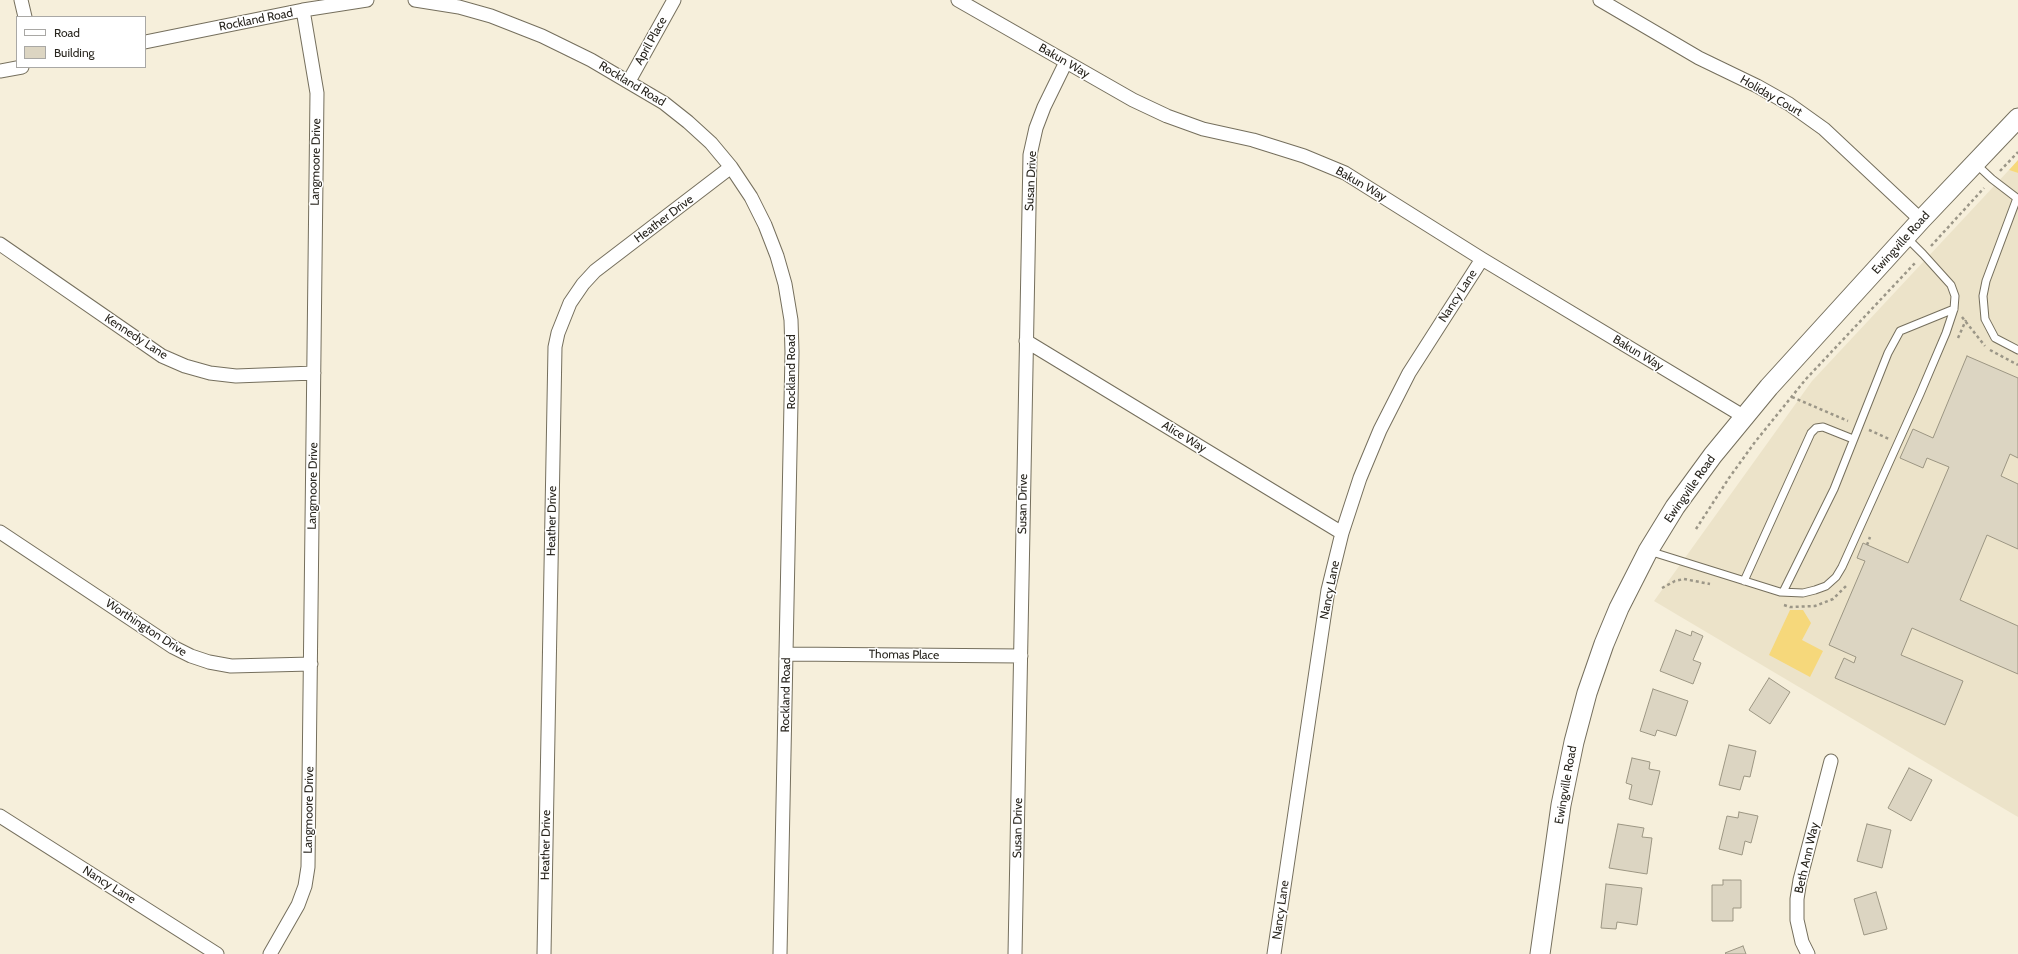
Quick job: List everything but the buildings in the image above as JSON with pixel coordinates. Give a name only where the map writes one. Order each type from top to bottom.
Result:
[{"type":"main road","name":"Ewingville Road","points":[[1540,954],[1561,806],[1574,742],[1587,693],[1604,644],[1619,608],[1648,551],[1676,507],[1743,416],[1905,237],[1976,164],[2018,118]]},
{"type":"street","points":[[21,0],[25,16]]},
{"type":"street","name":"Rockland Road","points":[[146,42],[303,10],[367,0]]},
{"type":"street","name":"Rockland Road","points":[[415,0],[460,7],[491,16],[542,36],[591,60],[664,103],[711,143],[731,167],[751,197],[765,225],[777,256],[785,284],[790,320],[792,352],[780,954]]},
{"type":"street","name":"April Place","points":[[629,81],[674,0]]},
{"type":"street","name":"Bakun Way","points":[[958,0],[1132,100],[1167,116],[1203,129],[1253,140],[1304,156],[1345,173],[1482,259],[1743,416]]},
{"type":"street","name":"Holiday Court","points":[[1600,0],[1699,58],[1757,86],[1789,104],[1824,129],[1921,220]]},
{"type":"street","name":"Langmoore Drive","points":[[270,954],[298,905],[305,886],[308,867],[317,93],[303,10]]},
{"type":"street","name":"Susan Drive","points":[[1016,954],[1030,155],[1036,128],[1044,107],[1066,62]]},
{"type":"street","points":[[0,71],[16,68]]},
{"type":"street","name":"Heather Drive","points":[[544,954],[555,355],[558,333],[570,303],[583,284],[595,271],[731,167]]},
{"type":"street","name":"Kennedy Lane","points":[[0,244],[162,356],[185,366],[210,373],[236,376],[314,373]]},
{"type":"street","name":"Nancy Lane","points":[[1274,954],[1328,590],[1342,533],[1360,478],[1380,430],[1406,380],[1482,259]]},
{"type":"street","name":"Alice Way","points":[[1026,341],[1342,533]]},
{"type":"street","name":"Worthington Drive","points":[[0,532],[173,647],[191,656],[210,662],[231,666],[310,664]]},
{"type":"street","name":"Thomas Place","points":[[787,654],[1021,656]]},
{"type":"street","name":"Beth Ann Way","points":[[1808,954],[1802,942],[1797,920],[1797,899],[1800,880],[1831,761]]},
{"type":"street","name":"Nancy Lane","points":[[0,816],[217,954]]},
{"type":"lane","points":[[1976,164],[1992,179],[2017,198],[1986,281],[1983,296],[1985,319],[1995,338],[2018,350]]},
{"type":"lane","points":[[1648,551],[1783,592],[1803,593],[1826,586],[1836,577],[1842,567],[1937,353],[1954,309],[1955,296],[1950,285],[1923,254],[1905,237]]},
{"type":"lane","points":[[1783,592],[1834,489],[1888,353],[1900,331],[1954,309]]},
{"type":"lane","points":[[1744,581],[1811,433],[1816,428],[1823,427],[1853,439]]},
{"type":"path","points":[[1696,529],[1751,448],[1806,379],[2018,152]]},
{"type":"shaded area","points":[[2018,160],[2018,173],[2009,170]]},
{"type":"shaded area","points":[[2009,170],[2018,173],[2018,817],[1654,601],[1812,381]]},
{"type":"shaded area","points":[[1790,610],[1803,610],[1811,623],[1802,640],[1823,651],[1810,677],[1769,655]]}]
